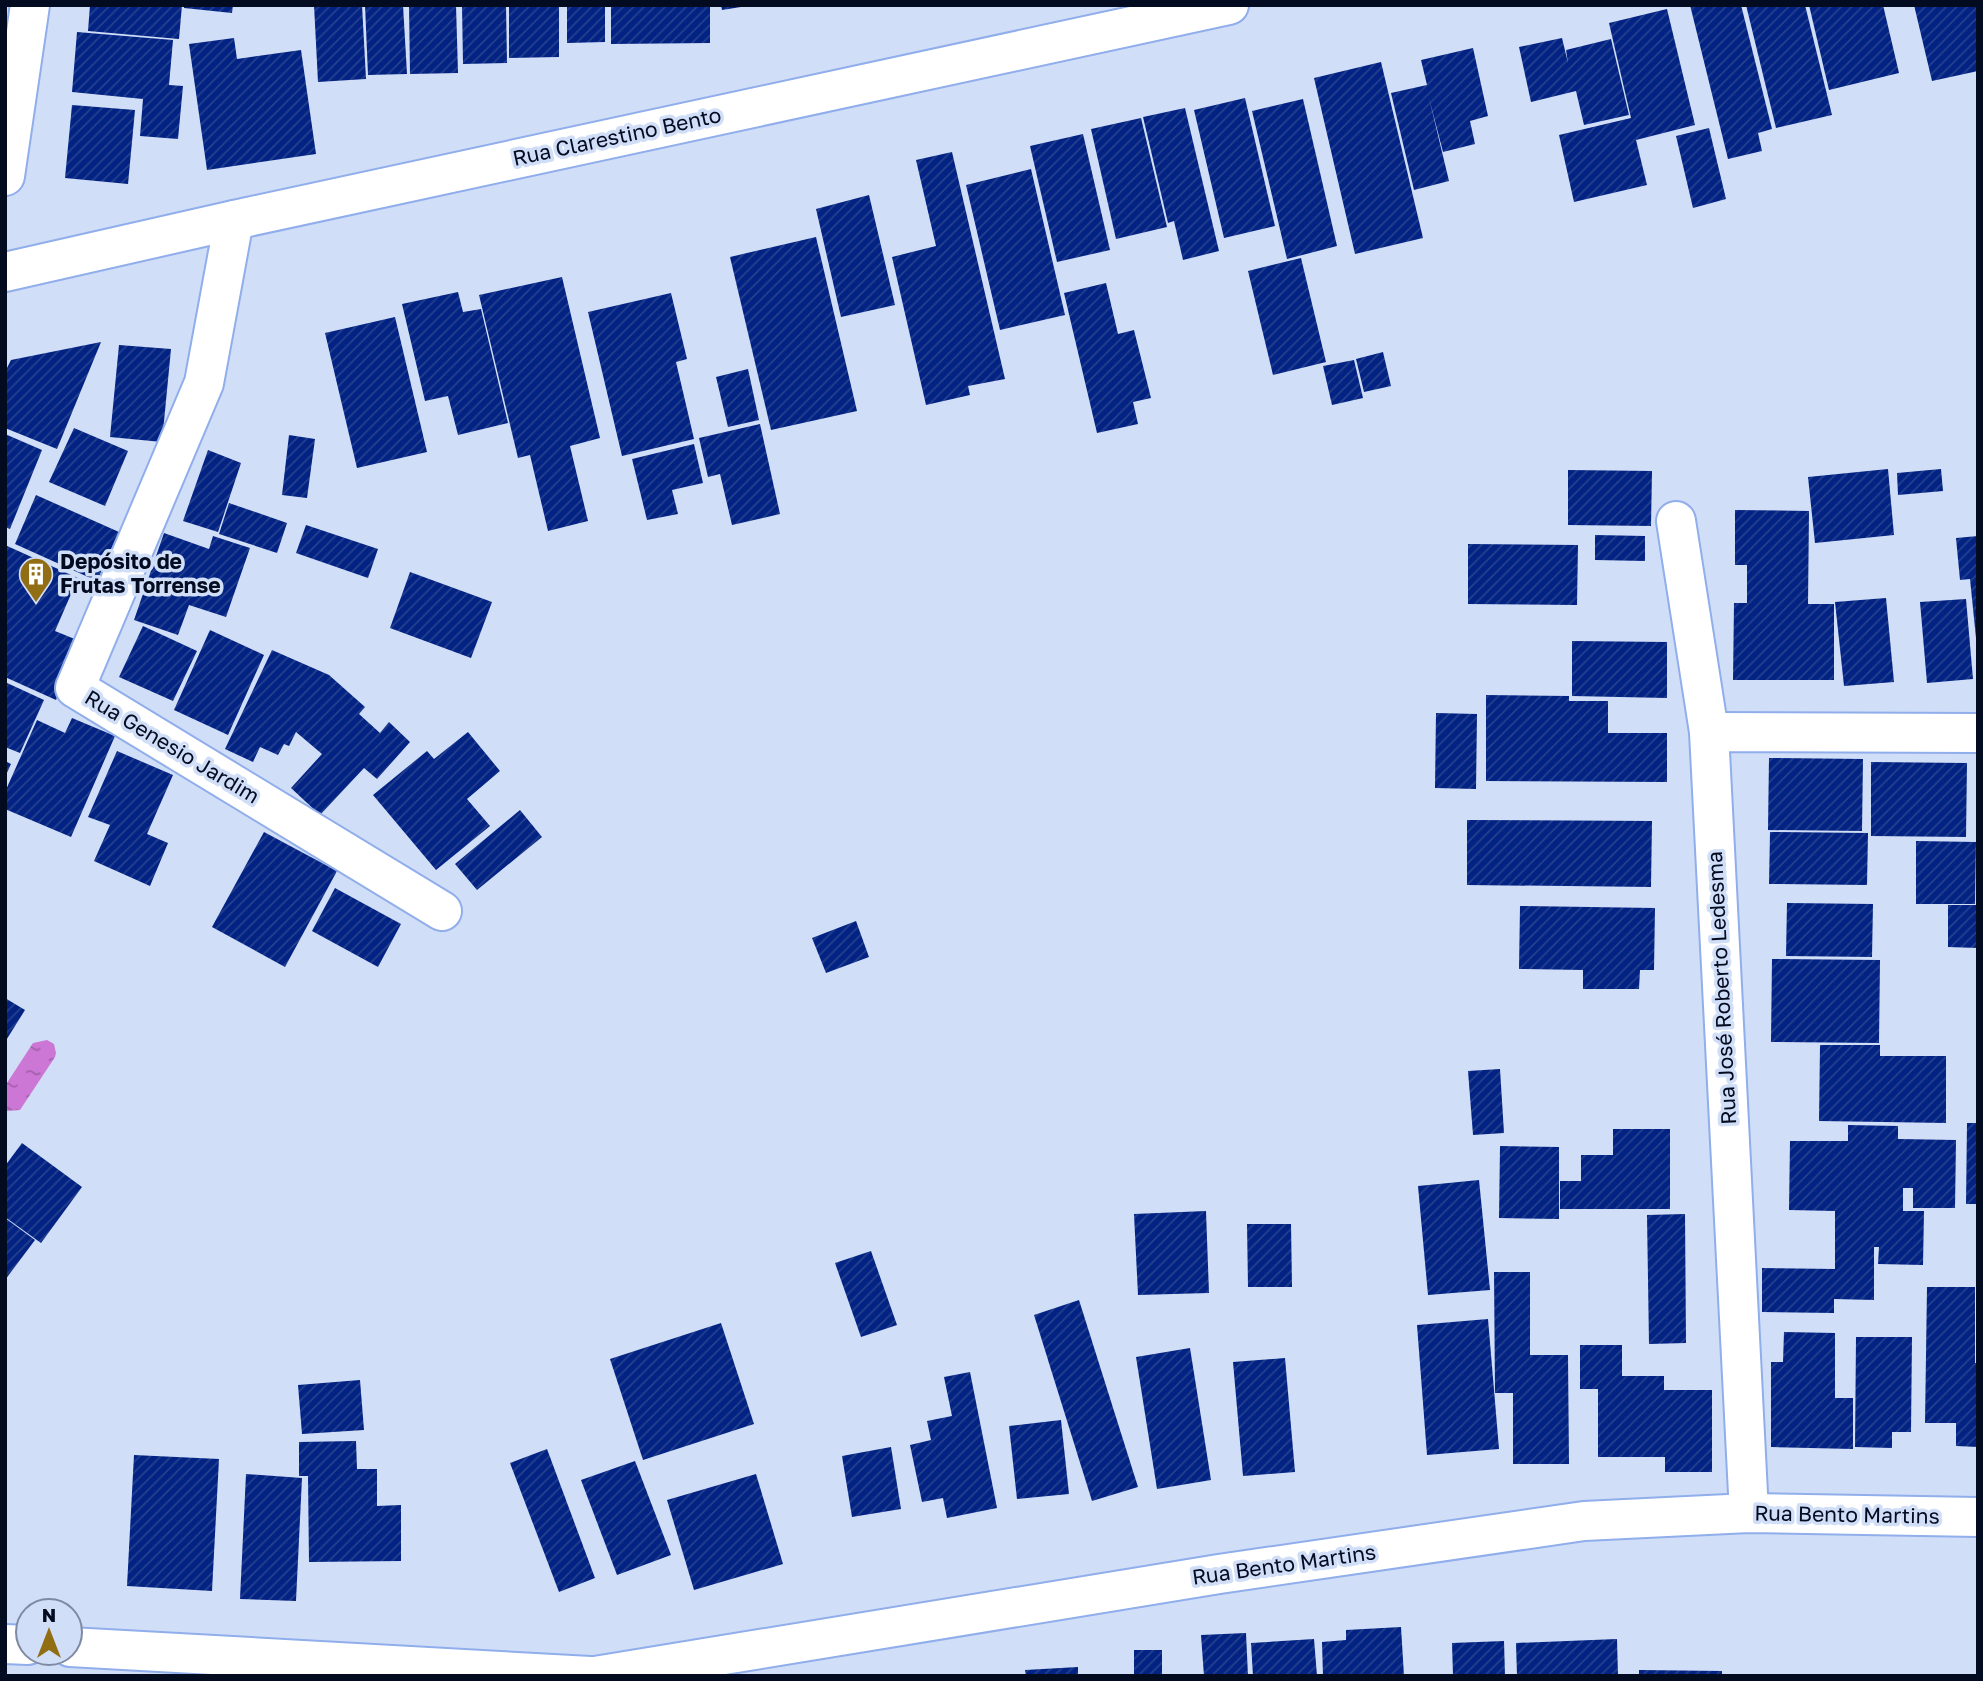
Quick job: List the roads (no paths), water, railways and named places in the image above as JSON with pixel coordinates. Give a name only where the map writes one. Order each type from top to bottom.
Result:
[{"type":"street","points":[[5,176],[30,5]]},
{"type":"street","name":"Rua Clarestino Bento","points":[[5,272],[1213,7]]},
{"type":"street","name":"Rua Genesio Jardim","points":[[234,220],[204,383],[75,688],[442,911]]},
{"type":"street","name":"Rua José Roberto Ledesma","points":[[1676,521],[1709,732],[1749,1513]]},
{"type":"street","points":[[1709,732],[1978,733]]},
{"type":"street","name":"Rua Bento Martins","points":[[84,1648],[592,1676],[1219,1574],[1584,1521],[1749,1513],[1978,1517]]},
{"type":"water","points":[[47,1040],[54,1044],[55,1057],[20,1110],[5,1111],[5,1086],[33,1043]]},
{"type":"place","name":"Depósito de Frutas Torrense","points":[[36,604]]}]
